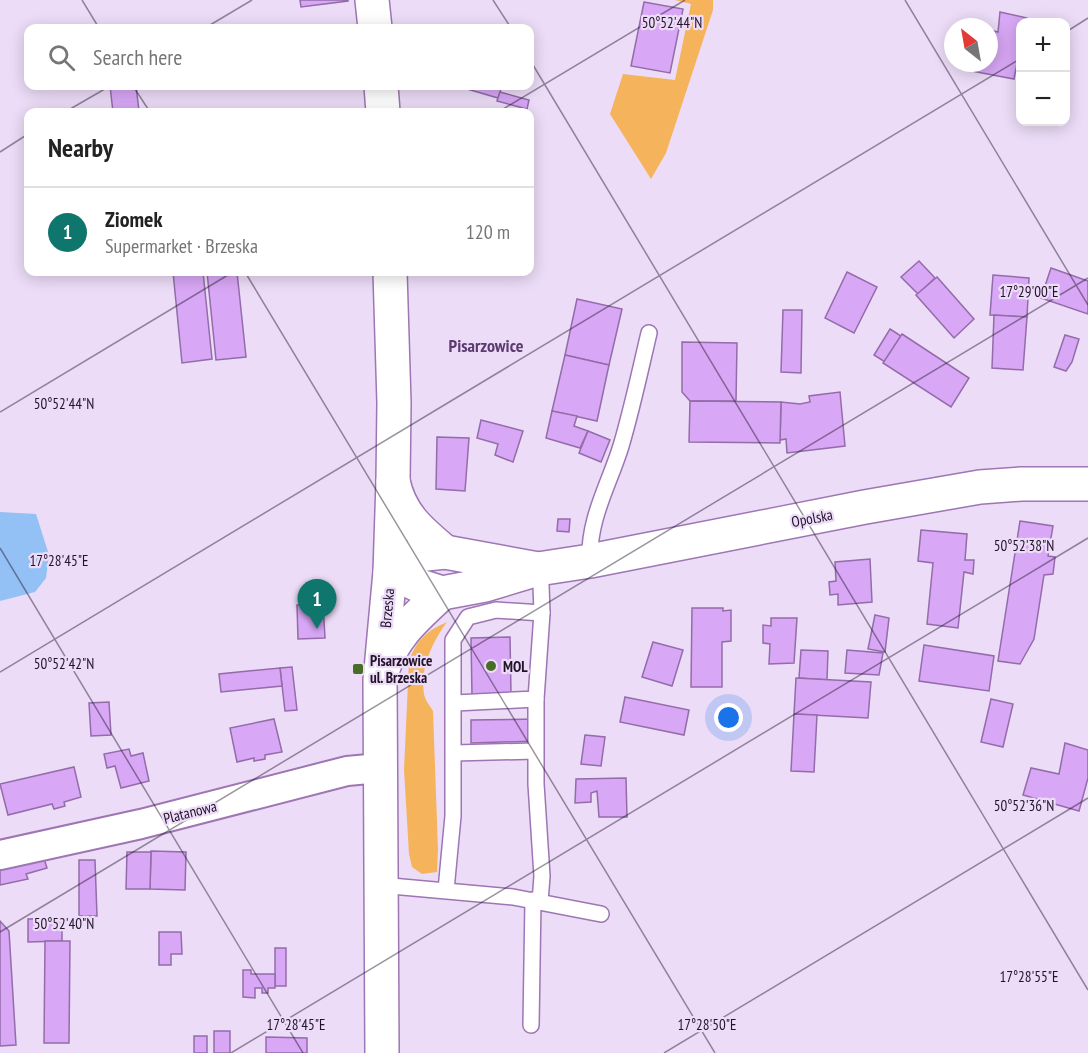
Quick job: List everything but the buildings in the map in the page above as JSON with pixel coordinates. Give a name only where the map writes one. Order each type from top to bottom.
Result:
[{"type":"main road","points":[[372,0],[375,24]]},
{"type":"main road","points":[[381,90],[383,108]]},
{"type":"main road","name":"Brzeska","points":[[382,1053],[380,680],[390,572],[393,481],[394,403],[390,276]]},
{"type":"main road","name":"Opolska","points":[[393,481],[400,507],[422,533],[445,552]]},
{"type":"main road","name":"Opolska","points":[[538,569],[445,552],[417,555],[402,561],[390,572],[442,593],[485,585],[538,569],[980,487],[1021,484],[1088,484]]},
{"type":"main road","points":[[380,680],[387,656],[398,636],[442,593]]},
{"type":"street","name":"Platanowa","points":[[0,855],[141,824],[347,771],[380,768]]},
{"type":"lane","points":[[590,561],[589,544],[592,525],[621,447],[649,333]]},
{"type":"lane","points":[[531,1025],[541,840],[535,751],[542,613],[542,585],[538,569]]},
{"type":"lane","points":[[446,890],[453,816],[455,704],[453,640],[468,617],[496,610],[542,613]]},
{"type":"lane","points":[[455,704],[536,699]]},
{"type":"lane","points":[[454,753],[535,751]]},
{"type":"lane","points":[[380,885],[536,901],[601,914]]},
{"type":"shaded area","points":[[675,0],[713,0],[713,10],[666,153],[651,179],[610,114],[623,74],[675,80],[691,4]]},
{"type":"shaded area","points":[[447,622],[428,656],[423,685],[426,701],[433,711],[438,849],[437,872],[422,874],[412,867],[409,854],[404,770],[409,661],[424,637]]},
{"type":"water","points":[[0,512],[36,514],[49,555],[46,578],[35,592],[0,601]]},
{"type":"place","name":"Ziomek","points":[[317,629]]},
{"type":"place","name":"MOL","points":[[491,666]]},
{"type":"place","name":"Pisarzowice ul. Brzeska","points":[[358,669]]},
{"type":"district","name":"Pisarzowice","points":[[486,345]]}]
